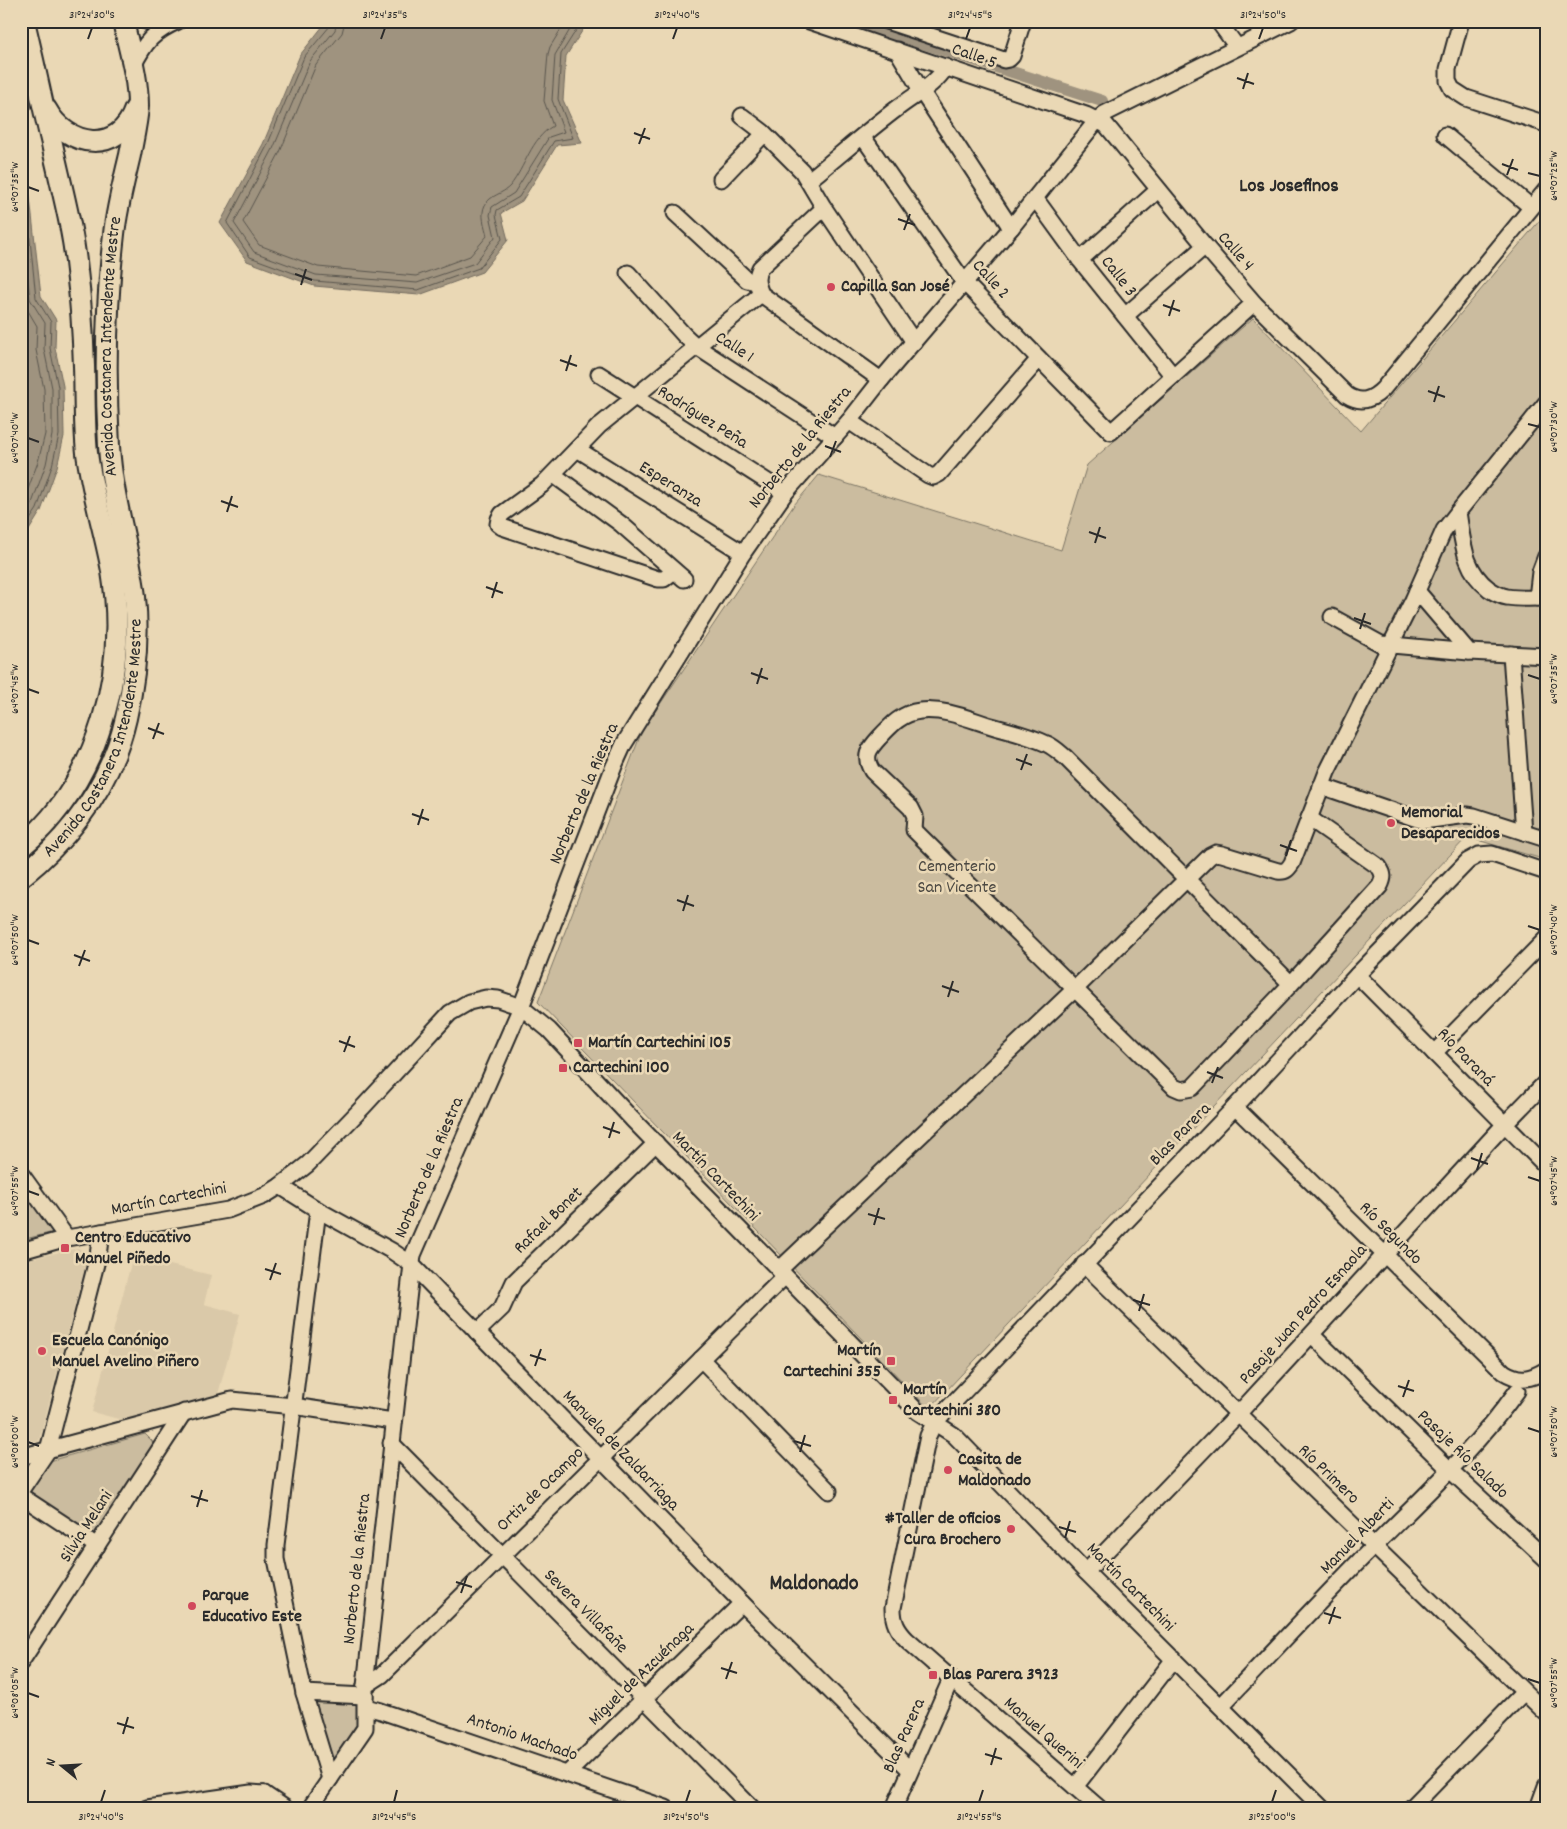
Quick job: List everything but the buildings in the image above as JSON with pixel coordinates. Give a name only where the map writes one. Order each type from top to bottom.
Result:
[{"type":"main road","name":"Avenida Costanera Intendente Mestre","points":[[21,847],[49,820],[69,793],[90,754],[106,709],[116,650],[117,625],[112,572],[88,453],[82,333],[75,251],[24,21]]},
{"type":"main road","name":"Avenida Costanera Intendente Mestre","points":[[21,877],[61,840],[81,817],[111,767],[126,717],[134,665],[137,624],[131,572],[114,492],[108,430],[107,324],[115,228],[137,120],[137,95],[133,66],[123,21]]},
{"type":"main road","points":[[43,101],[50,117],[60,128],[73,137],[89,141],[107,138],[118,133],[125,126],[134,110],[137,95]]},
{"type":"street","points":[[146,21],[160,24],[175,22]]},
{"type":"street","name":"Calle 5","points":[[809,21],[1098,119]]},
{"type":"street","points":[[886,21],[1004,60],[1012,56],[1023,21]]},
{"type":"street","points":[[1218,21],[1236,47]]},
{"type":"street","name":"Norberto de la Riestra","points":[[310,1808],[365,1728],[365,1696],[411,1264],[417,1246],[520,1007],[624,744],[743,553],[785,493],[849,421],[881,380],[1011,228],[1098,119],[1104,114],[1291,21]]},
{"type":"street","points":[[1461,21],[1450,56],[1448,76],[1452,89],[1466,98],[1546,124]]},
{"type":"street","points":[[133,66],[148,40],[175,22]]},
{"type":"street","points":[[897,50],[922,92],[1011,228]]},
{"type":"street","points":[[809,180],[900,106],[922,92],[940,76],[946,67]]},
{"type":"street","points":[[742,116],[764,134],[809,180],[824,208],[914,342]]},
{"type":"street","name":"Calle 4","points":[[1098,119],[1106,125],[1158,190],[1254,303],[1354,400],[1369,400],[1383,389],[1531,207]]},
{"type":"street","points":[[722,179],[764,134]]},
{"type":"street","points":[[1445,135],[1531,207],[1546,190]]},
{"type":"street","name":"Calle 2","points":[[863,136],[964,282],[1111,432],[1173,376]]},
{"type":"street","points":[[1080,260],[1158,190]]},
{"type":"street","name":"Calle 3","points":[[1035,198],[1080,260],[1173,376]]},
{"type":"street","points":[[758,288],[757,274],[760,268],[824,208]]},
{"type":"street","points":[[675,213],[747,280],[881,380]]},
{"type":"street","points":[[1125,316],[1205,246]]},
{"type":"street","name":"Calle 1","points":[[628,273],[697,347],[835,437]]},
{"type":"street","points":[[554,475],[614,519],[679,575],[658,579],[502,527],[498,524],[498,519],[554,475],[599,426],[697,347],[758,288]]},
{"type":"street","points":[[1173,376],[1254,303]]},
{"type":"street","points":[[849,421],[933,477],[939,474],[1039,359]]},
{"type":"street","name":"Rodríguez Peña","points":[[599,374],[785,493]]},
{"type":"street","points":[[1292,984],[1066,757],[1049,745],[1026,736],[935,711],[902,716],[891,724],[869,749],[868,765],[911,808],[915,816],[914,830],[1174,1087],[1181,1090],[1192,1088],[1292,984],[1380,886],[1383,880],[1383,872],[1379,867],[1309,818],[1321,786],[1417,591],[1444,530],[1546,403]]},
{"type":"street","name":"Esperanza","points":[[578,449],[743,553]]},
{"type":"street","points":[[1458,512],[1466,559],[1473,572],[1485,585],[1500,596],[1541,598],[1540,572],[1546,556]]},
{"type":"street","points":[[1417,591],[1470,652]]},
{"type":"street","points":[[1332,617],[1373,641],[1391,645],[1546,656]]},
{"type":"street","points":[[1511,654],[1524,832]]},
{"type":"street","points":[[1321,786],[1422,821],[1467,815],[1546,839]]},
{"type":"street","name":"Ortiz de Ocampo","points":[[365,1696],[382,1675],[502,1554],[701,1359],[782,1273],[1210,856],[1216,853],[1284,872],[1292,863],[1309,818]]},
{"type":"street","name":"Blas Parera","points":[[934,1423],[1235,1107],[1357,975],[1468,861],[1479,855],[1492,854],[1546,872]]},
{"type":"street","points":[[1434,1054],[1546,940]]},
{"type":"street","name":"Río Paraná","points":[[1357,975],[1546,1166]]},
{"type":"street","name":"Martín Cartechini","points":[[21,1251],[67,1238],[228,1210],[250,1203],[280,1186],[308,1164],[450,1013],[469,1002],[486,998],[498,999],[520,1007],[550,1030],[656,1143],[918,1412],[954,1435],[1086,1572],[1322,1808]]},
{"type":"street","name":"Pasaje Juan Pedro Esnaola","points":[[1086,1572],[1238,1414],[1504,1125],[1546,1082]]},
{"type":"street","name":"Río Segundo","points":[[1235,1107],[1504,1372],[1521,1385]]},
{"type":"street","name":"Rafael Bonet","points":[[477,1332],[502,1308],[514,1282],[656,1143]]},
{"type":"street","points":[[21,1174],[67,1238]]},
{"type":"street","name":"Manuela de Zaldarriaga","points":[[280,1186],[411,1264],[742,1603],[910,1770]]},
{"type":"street","points":[[318,1210],[276,1545],[276,1559],[304,1692],[330,1779]]},
{"type":"street","points":[[21,1490],[48,1450],[98,1256],[101,1232]]},
{"type":"street","name":"Río Primero","points":[[1084,1264],[1546,1713]]},
{"type":"street","name":"Pasaje Río Salado","points":[[1312,1335],[1450,1470],[1546,1559]]},
{"type":"street","points":[[701,1359],[829,1492]]},
{"type":"street","name":"Manuel Alberti","points":[[1221,1706],[1374,1546],[1450,1470],[1504,1410],[1521,1385],[1546,1370]]},
{"type":"street","points":[[21,1457],[232,1400],[293,1406],[393,1421]]},
{"type":"street","name":"Silvia Melani","points":[[21,1662],[184,1412]]},
{"type":"street","name":"Manuel Querini","points":[[934,1423],[928,1436],[898,1579],[893,1608],[893,1621],[906,1640],[1099,1808]]},
{"type":"street","name":"Severa Villafañe","points":[[391,1444],[752,1808]]},
{"type":"street","points":[[21,1496],[97,1546]]},
{"type":"street","name":"Miguel de Azcuénaga","points":[[568,1773],[742,1603]]},
{"type":"street","points":[[1074,1786],[1174,1659]]},
{"type":"street","name":"Blas Parera","points":[[894,1808],[951,1679]]},
{"type":"street","name":"Antonio Machado","points":[[304,1692],[365,1696],[380,1710],[568,1773],[658,1806]]},
{"type":"street","points":[[1411,1808],[1524,1692]]},
{"type":"street","points":[[1538,1808],[1546,1786]]},
{"type":"street","points":[[147,1808],[251,1793],[264,1794],[285,1808]]},
{"type":"street","points":[[244,1808],[264,1794]]},
{"type":"shaded area","name":"Escuela Canónigo Manuel Avelino Piñero","points":[[78,1248],[88,1255],[39,1441],[21,1446],[21,1261]]},
{"type":"shaded area","points":[[133,1256],[211,1275],[204,1304],[240,1314],[218,1394],[130,1422],[92,1412]]},
{"type":"green space","name":"Cementerio San Vicente","points":[[1546,213],[1546,860],[1467,837],[929,1409],[538,1002],[642,731],[794,505],[819,475],[1061,550],[1087,465],[1253,318],[1361,431]]},
{"type":"green space","points":[[21,1185],[58,1231],[21,1240]]},
{"type":"green space","points":[[145,1434],[152,1441],[154,1447],[98,1531],[90,1534],[33,1496],[29,1488],[46,1462]]},
{"type":"green space","points":[[309,1696],[359,1703],[359,1726],[330,1772]]},
{"type":"water","points":[[327,21],[590,21],[566,56],[563,100],[582,143],[557,145],[522,201],[501,213],[508,240],[482,272],[419,295],[314,286],[247,261],[220,223],[263,144],[300,55]]},
{"type":"water","points":[[21,161],[29,189],[41,296],[56,320],[55,348],[63,386],[64,436],[57,467],[41,511],[21,543]]},
{"type":"waterway","points":[[854,21],[1102,101]]},
{"type":"place","name":"Capilla San José","points":[[831,287]]},
{"type":"place","name":"Memorial Desaparecidos","points":[[1391,823]]},
{"type":"place","name":"Martín Cartechini 105","points":[[578,1043]]},
{"type":"place","name":"Cartechini 100","points":[[563,1068]]},
{"type":"place","name":"Centro Educativo Manuel Piñedo","points":[[65,1248]]},
{"type":"place","name":"Escuela Canónigo Manuel Avelino Piñero","points":[[42,1351]]},
{"type":"place","name":"Martín Cartechini 355","points":[[891,1361]]},
{"type":"place","name":"Martín Cartechini 380","points":[[893,1400]]},
{"type":"place","name":"Casita de Maldonado","points":[[948,1470]]},
{"type":"place","name":"#Taller de oficios Cura Brochero","points":[[1011,1529]]},
{"type":"place","name":"Parque Educativo Este","points":[[192,1606]]},
{"type":"place","name":"Blas Parera 3923","points":[[933,1675]]},
{"type":"district","name":"Los Josefinos","points":[[1289,187]]},
{"type":"district","name":"Maldonado","points":[[814,1584]]}]
